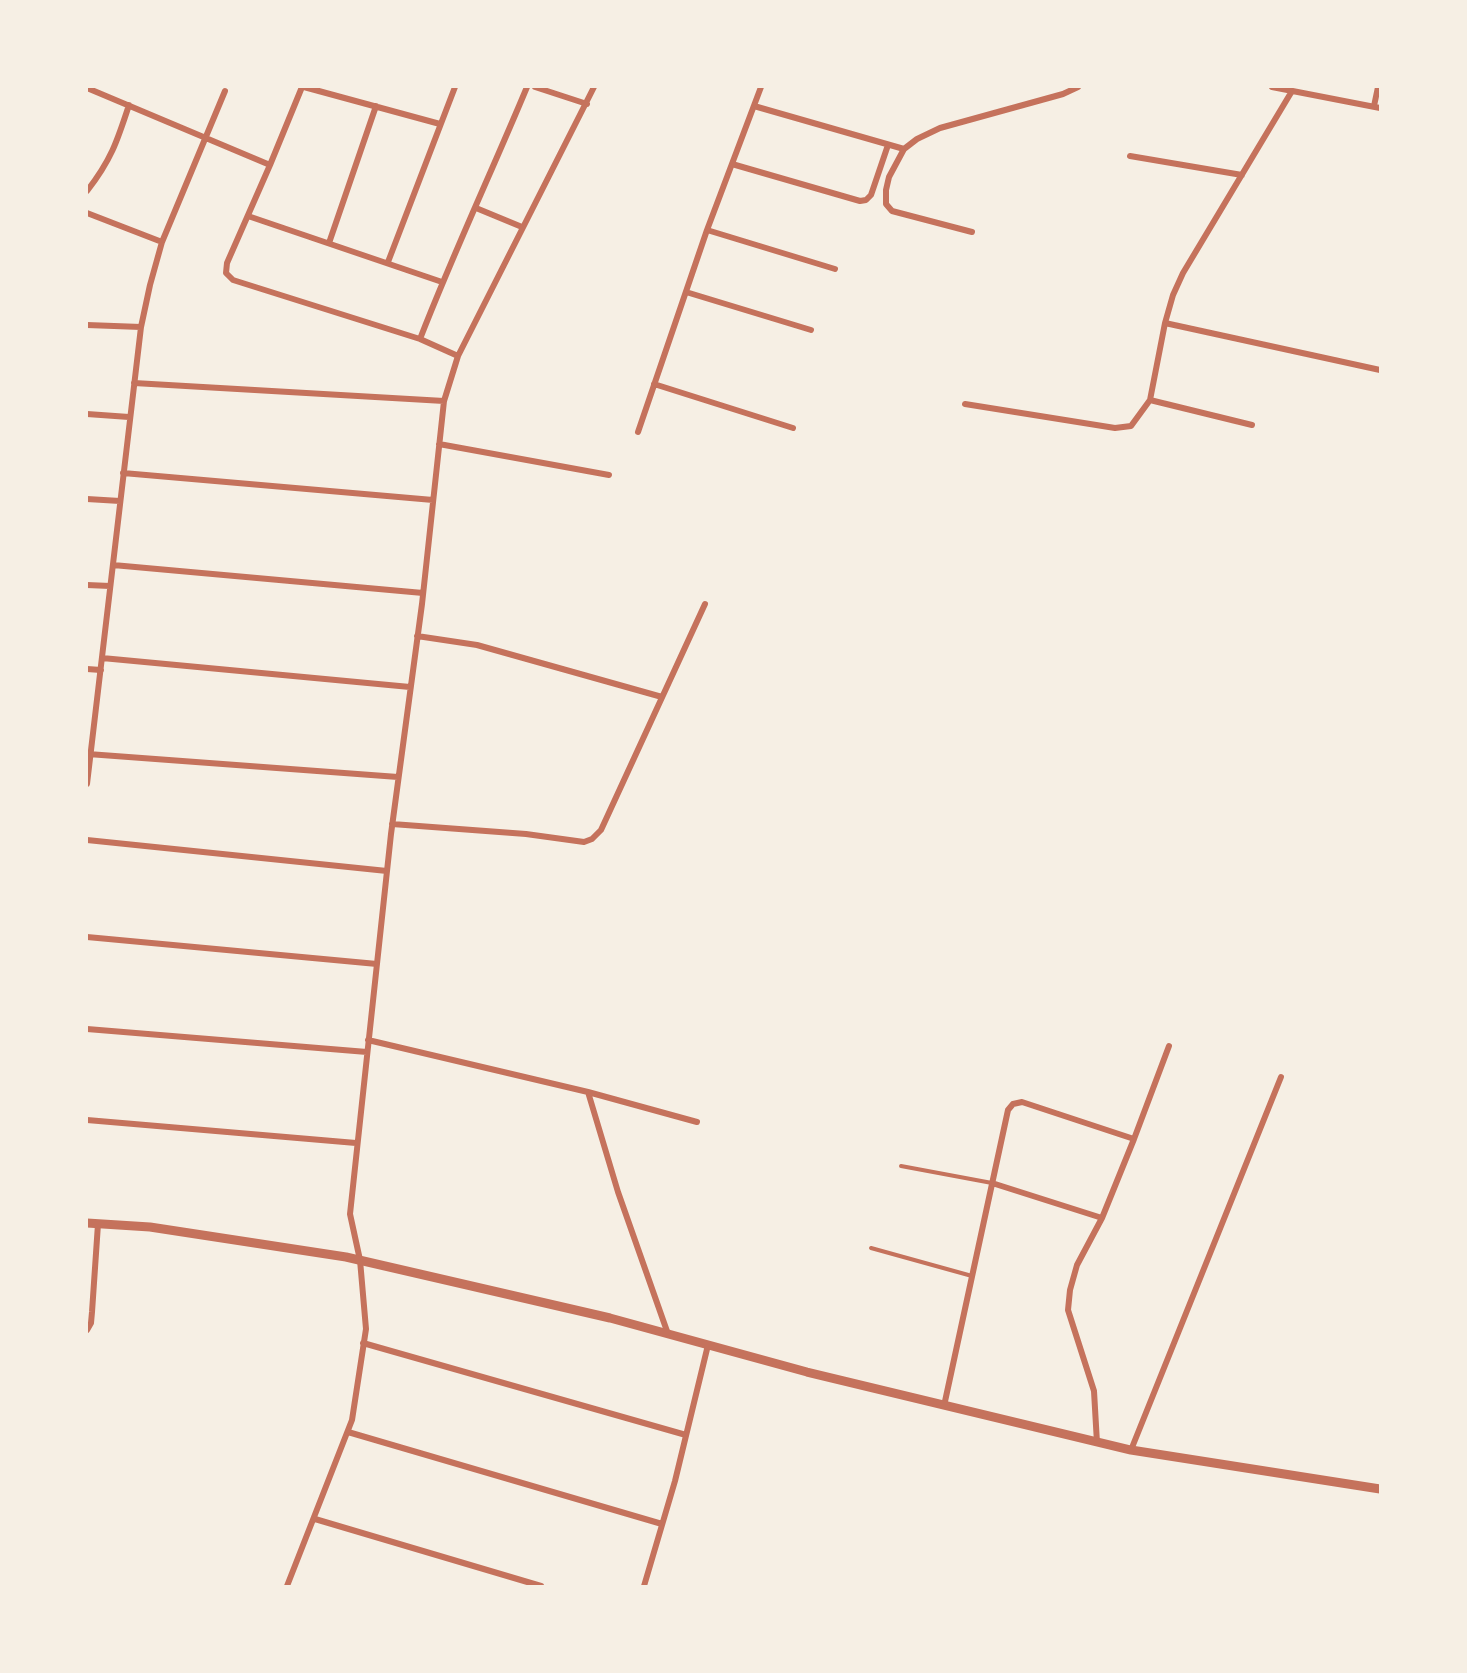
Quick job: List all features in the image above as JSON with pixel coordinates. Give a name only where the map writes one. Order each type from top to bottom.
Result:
[{"type":"street","points":[[440,124],[303,87],[226,263],[226,273],[233,280],[420,339],[458,356]]},
{"type":"street","points":[[388,262],[454,87]]},
{"type":"street","points":[[420,339],[442,282],[527,87]]},
{"type":"street","points":[[535,87],[587,104]]},
{"type":"street","points":[[287,1586],[352,1420],[366,1329],[360,1260],[350,1214],[392,824],[423,593],[444,401],[458,356],[594,87]]},
{"type":"street","points":[[638,432],[707,230],[761,87]]},
{"type":"street","points":[[972,232],[892,210],[886,204],[889,177],[904,149],[917,139],[940,128],[1063,94],[1078,87]]},
{"type":"street","points":[[1272,87],[1377,107],[1378,87]]},
{"type":"street","points":[[87,88],[270,165]]},
{"type":"street","points":[[87,784],[141,327],[162,242],[225,91]]},
{"type":"street","points":[[966,404],[1115,428],[1131,426],[1150,400],[1165,323],[1173,295],[1183,273],[1292,91]]},
{"type":"street","points":[[87,191],[108,162],[129,105]]},
{"type":"street","points":[[330,243],[376,106]]},
{"type":"street","points":[[754,106],[904,149]]},
{"type":"street","points":[[732,164],[860,201],[866,200],[871,195],[888,145]]},
{"type":"street","points":[[1130,156],[1242,175]]},
{"type":"street","points":[[476,208],[522,227]]},
{"type":"street","points":[[87,213],[162,242]]},
{"type":"street","points":[[248,216],[442,282]]},
{"type":"street","points":[[707,230],[836,268]]},
{"type":"street","points":[[686,292],[811,330]]},
{"type":"street","points":[[1165,323],[1380,370]]},
{"type":"street","points":[[87,325],[141,327]]},
{"type":"street","points":[[134,383],[444,401]]},
{"type":"street","points":[[654,384],[793,428]]},
{"type":"street","points":[[1150,400],[1252,425]]},
{"type":"street","points":[[87,414],[129,417]]},
{"type":"street","points":[[439,444],[609,476]]},
{"type":"street","points":[[123,473],[433,500]]},
{"type":"street","points":[[87,499],[120,501]]},
{"type":"street","points":[[113,565],[423,593]]},
{"type":"street","points":[[87,585],[110,586]]},
{"type":"street","points":[[392,824],[526,834],[584,842],[592,839],[601,830],[705,604]]},
{"type":"street","points":[[417,636],[477,645],[662,696]]},
{"type":"street","points":[[102,658],[410,687]]},
{"type":"street","points":[[87,669],[101,670]]},
{"type":"street","points":[[89,754],[398,777]]},
{"type":"street","points":[[87,840],[387,871]]},
{"type":"street","points":[[87,937],[377,964]]},
{"type":"street","points":[[87,1029],[367,1052]]},
{"type":"street","points":[[368,1040],[588,1092],[697,1122]]},
{"type":"street","points":[[1098,1443],[1094,1391],[1068,1310],[1070,1290],[1077,1265],[1102,1218],[1169,1046]]},
{"type":"street","points":[[1131,1450],[1281,1077]]},
{"type":"street","points":[[588,1092],[618,1192],[668,1334]]},
{"type":"street","points":[[944,1406],[1008,1110],[1012,1104],[1022,1102],[1134,1139]]},
{"type":"street","points":[[87,1120],[356,1143]]},
{"type":"street","points":[[992,1183],[1102,1218]]},
{"type":"street","points":[[87,1223],[150,1227],[360,1260],[610,1318],[944,1406],[1098,1443],[1380,1489]]},
{"type":"street","points":[[87,1330],[91,1323],[98,1224]]},
{"type":"street","points":[[363,1342],[686,1435]]},
{"type":"street","points":[[644,1586],[686,1435],[708,1345]]},
{"type":"street","points":[[348,1432],[662,1524]]},
{"type":"street","points":[[315,1519],[541,1586]]},
{"type":"lane","points":[[902,1166],[992,1183]]},
{"type":"lane","points":[[871,1248],[972,1276]]}]
